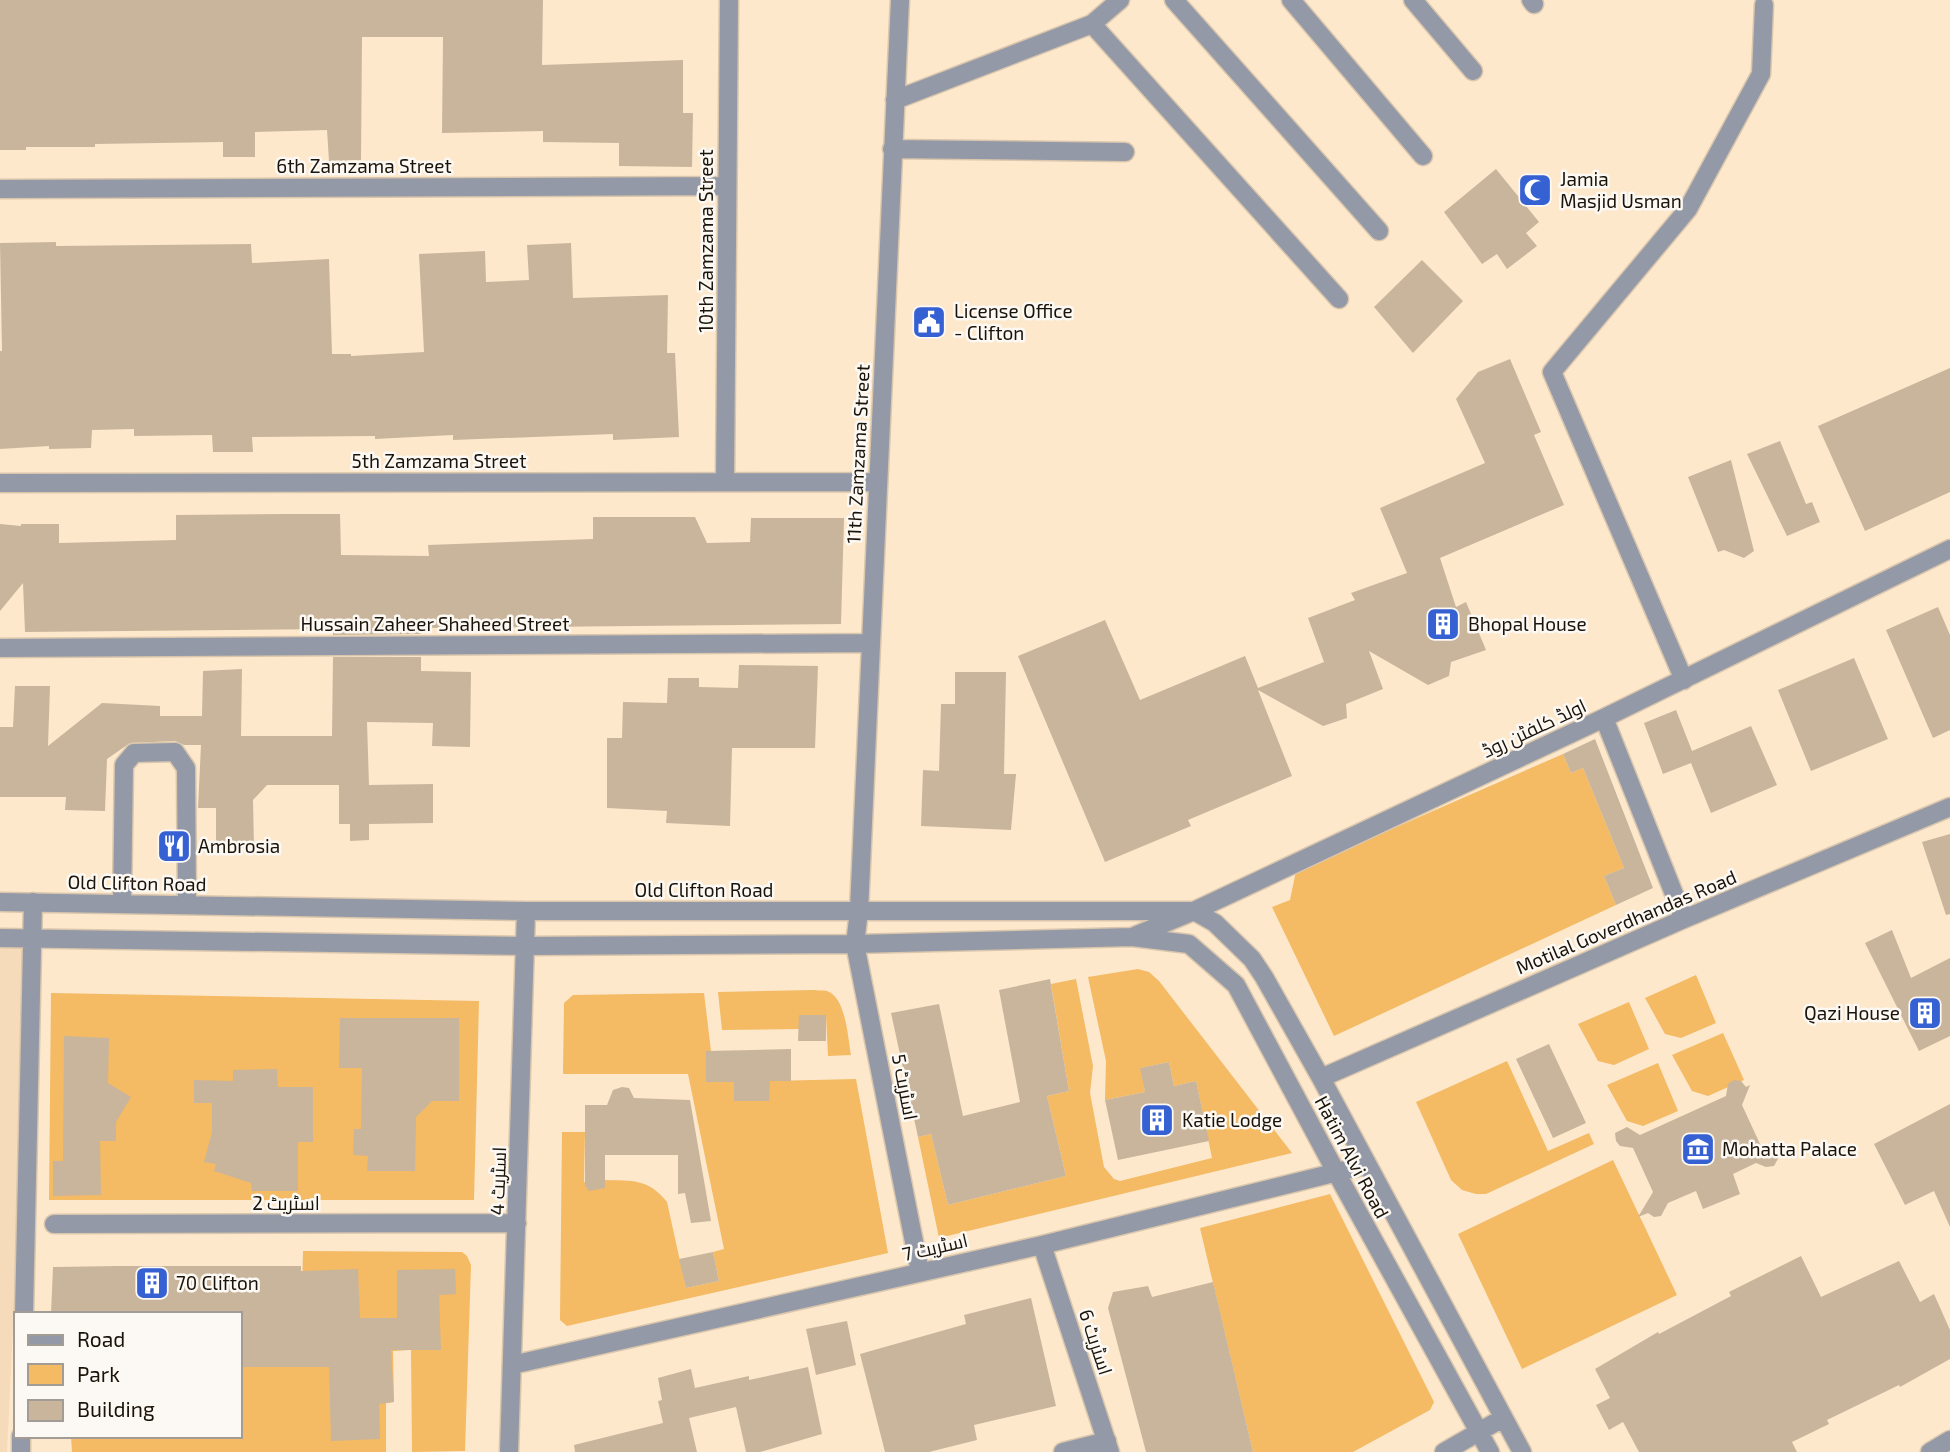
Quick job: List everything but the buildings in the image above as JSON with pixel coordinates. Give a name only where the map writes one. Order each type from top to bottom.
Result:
[{"type":"street","name":"10th Zamzama Street","points":[[725,482],[729,0]]},
{"type":"street","name":"11th Zamzama Street","points":[[859,911],[900,0]]},
{"type":"street","points":[[895,100],[1092,24],[1120,0]]},
{"type":"street","points":[[1174,0],[1379,231]]},
{"type":"street","points":[[1291,0],[1423,156]]},
{"type":"street","points":[[1413,0],[1473,71]]},
{"type":"street","points":[[1685,680],[1552,372],[1688,209],[1761,74],[1767,2]]},
{"type":"street","points":[[1092,24],[1339,299]]},
{"type":"street","points":[[892,149],[1125,152]]},
{"type":"street","name":"6th Zamzama Street","points":[[0,189],[727,186]]},
{"type":"street","name":"5th Zamzama Street","points":[[0,483],[878,482]]},
{"type":"street","name":"اولڈ کلفٹن روڈ","points":[[1132,937],[1194,911],[1685,680],[1950,549]]},
{"type":"street","name":"Hussain Zaheer Shaheed Street","points":[[0,648],[871,643]]},
{"type":"street","points":[[1604,718],[1684,919]]},
{"type":"street","points":[[122,903],[124,765],[134,753],[175,752],[186,768],[187,905]]},
{"type":"street","name":"Motilal Goverdhandas Road","points":[[1321,1078],[1684,919],[1950,807]]},
{"type":"street","name":"Old Clifton Road","points":[[0,902],[526,911],[1194,911]]},
{"type":"street","points":[[24,1312],[33,902]]},
{"type":"street","name":"اسٹریٹ 4","points":[[509,1452],[526,911]]},
{"type":"street","name":"اسٹریٹ 5","points":[[859,911],[855,944],[920,1272]]},
{"type":"street","points":[[1194,911],[1215,923],[1252,959],[1321,1078]]},
{"type":"street","points":[[0,938],[525,946],[855,944],[1132,937]]},
{"type":"street","name":"Hatim Alvi Road","points":[[1132,937],[1189,944],[1236,985],[1490,1452]]},
{"type":"street","name":"Hatim Alvi Road","points":[[1321,1078],[1521,1452]]},
{"type":"street","name":"اسٹریٹ 7","points":[[512,1366],[1042,1245],[1366,1165]]},
{"type":"street","name":"اسٹریٹ 2","points":[[54,1224],[517,1223]]},
{"type":"street","name":"اسٹریٹ 6","points":[[1042,1245],[1108,1446]]},
{"type":"street","points":[[1444,1452],[1503,1418]]},
{"type":"street","points":[[1930,1452],[1950,1440]]},
{"type":"street","points":[[1063,1452],[1108,1446]]},
{"type":"shaded area","points":[[32,937],[7,1452],[0,1452],[0,938]]},
{"type":"green space","points":[[1563,754],[1571,773],[1583,768],[1624,868],[1604,876],[1616,905],[1334,1036],[1272,907],[1290,900],[1296,871]]},
{"type":"green space","points":[[1138,969],[1149,972],[1159,981],[1292,1153],[939,1238],[918,1137],[931,1134],[948,1205],[1066,1176],[1047,1096],[1069,1091],[1051,984],[1076,979],[1093,1066],[1090,1093],[1104,1167],[1114,1179],[1120,1181],[1212,1158],[1196,1081],[1174,1086],[1169,1062],[1141,1068],[1145,1092],[1105,1100],[1106,1061],[1088,977]]},
{"type":"green space","points":[[1696,975],[1716,1023],[1681,1038],[1665,1034],[1645,998]]},
{"type":"green space","points":[[827,991],[838,1001],[845,1019],[851,1055],[828,1056],[826,1015],[799,1015],[799,1029],[722,1030],[718,992]]},
{"type":"green space","points":[[51,993],[479,1001],[474,1200],[49,1200]]},
{"type":"green space","points":[[704,993],[711,1051],[706,1051],[706,1082],[734,1082],[734,1101],[770,1081],[856,1079],[888,1253],[567,1326],[560,1320],[562,1132],[585,1132],[584,1181],[589,1190],[603,1188],[605,1180],[639,1182],[660,1194],[667,1202],[686,1288],[719,1281],[713,1252],[724,1249],[688,1074],[563,1074],[564,1003],[573,995]]},
{"type":"green space","points":[[1629,1002],[1649,1049],[1614,1065],[1598,1061],[1578,1024]]},
{"type":"green space","points":[[1723,1033],[1744,1080],[1708,1096],[1692,1091],[1672,1055]]},
{"type":"green space","points":[[1507,1061],[1548,1151],[1589,1133],[1594,1144],[1486,1194],[1462,1190],[1451,1180],[1416,1102]]},
{"type":"green space","points":[[1658,1063],[1678,1111],[1643,1126],[1627,1121],[1607,1085]]},
{"type":"green space","points":[[1613,1160],[1677,1295],[1522,1369],[1458,1234]]},
{"type":"green space","points":[[1330,1194],[1434,1402],[1430,1410],[1353,1452],[1253,1452],[1200,1228]]},
{"type":"green space","points":[[303,1251],[462,1252],[467,1256],[471,1265],[465,1451],[412,1452],[411,1350],[393,1351],[394,1402],[386,1403],[386,1452],[72,1452],[71,1438],[242,1438],[242,1367],[300,1367]]},
{"type":"place","name":"Jamia Masjid Usman","points":[[1535,190]]},
{"type":"place","name":"License Office - Clifton","points":[[929,322]]},
{"type":"place","name":"Bhopal House","points":[[1443,624]]},
{"type":"place","name":"Ambrosia","points":[[174,846]]},
{"type":"place","name":"Qazi House","points":[[1925,1013]]},
{"type":"place","name":"Katie Lodge","points":[[1157,1120]]},
{"type":"place","name":"Mohatta Palace","points":[[1698,1149]]},
{"type":"place","name":"70 Clifton","points":[[152,1283]]}]
